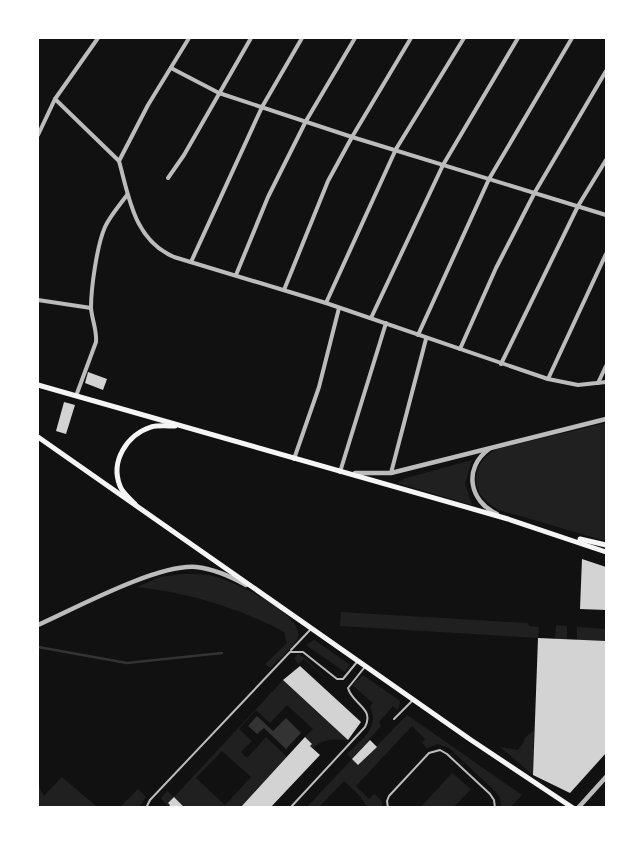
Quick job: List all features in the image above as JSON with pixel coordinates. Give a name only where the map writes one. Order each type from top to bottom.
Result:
[{"type":"main road","points":[[38,385],[555,533],[606,545]]},
{"type":"main road","points":[[140,511],[120,487],[117,465],[120,454],[127,443],[152,426],[180,426]]},
{"type":"main road","points":[[38,437],[140,511],[573,808]]},
{"type":"main road","points":[[555,533],[606,552]]},
{"type":"street","points":[[38,135],[55,99],[98,38]]},
{"type":"street","points":[[119,161],[127,142],[189,38]]},
{"type":"street","points":[[168,178],[184,155],[251,38]]},
{"type":"street","points":[[191,262],[262,107],[302,38]]},
{"type":"street","points":[[236,275],[268,197],[306,121],[355,38]]},
{"type":"street","points":[[284,290],[314,212],[352,137],[411,38]]},
{"type":"street","points":[[326,303],[396,149],[464,38]]},
{"type":"street","points":[[371,318],[443,165],[518,38]]},
{"type":"street","points":[[418,335],[489,179],[572,38]]},
{"type":"street","points":[[171,68],[219,93],[352,137],[606,215]]},
{"type":"street","points":[[460,348],[496,268],[535,192],[606,71]]},
{"type":"street","points":[[55,99],[119,161],[127,195],[140,226],[154,244],[165,253],[326,303],[386,323],[426,339],[460,348],[548,379],[568,384],[606,382]]},
{"type":"street","points":[[502,364],[578,206],[606,160]]},
{"type":"street","points":[[76,396],[96,342],[97,335],[91,308],[97,256],[102,236],[107,223],[127,195]]},
{"type":"street","points":[[548,379],[606,254]]},
{"type":"street","points":[[38,300],[91,308]]},
{"type":"street","points":[[294,459],[319,387],[339,308]]},
{"type":"street","points":[[386,323],[340,472],[365,474],[391,473],[606,419]]},
{"type":"street","points":[[391,473],[426,339]]},
{"type":"street","points":[[598,383],[606,366]]},
{"type":"street","points":[[492,447],[482,454],[474,466],[472,485],[476,495],[486,508],[508,519]]},
{"type":"street","points":[[38,625],[131,583],[172,568],[195,567],[220,571],[256,590]]},
{"type":"street","points":[[578,808],[606,777]]},
{"type":"lane","points":[[146,808],[150,800],[312,628]]},
{"type":"lane","points":[[290,652],[296,650],[303,652],[337,679],[342,679],[356,665],[357,660]]},
{"type":"lane","points":[[290,808],[368,722],[365,709],[349,693],[348,688],[366,666]]},
{"type":"lane","points":[[394,720],[413,700]]},
{"type":"lane","points":[[388,808],[386,801],[389,796],[429,753],[440,750],[447,754],[490,794],[494,800],[495,808]]},
{"type":"shaded area","points":[[606,423],[606,541],[499,510],[482,497],[476,480],[477,472],[487,456],[497,449]]},
{"type":"shaded area","points":[[472,460],[465,484],[472,505],[397,483],[406,478]]},
{"type":"shaded area","points":[[182,574],[209,575],[232,583],[263,598],[289,618],[296,628],[298,637],[290,649],[270,668],[265,664],[287,643],[284,632],[249,615],[212,602],[175,593],[137,587],[160,577]]},
{"type":"shaded area","points":[[341,612],[528,623],[529,626],[539,627],[538,638],[340,626]]},
{"type":"shaded area","points":[[556,625],[567,626],[567,639],[555,639]]},
{"type":"shaded area","points":[[577,627],[606,629],[606,641],[577,640]]},
{"type":"shaded area","points":[[314,640],[350,665],[345,672],[306,645]]},
{"type":"shaded area","points":[[298,654],[306,659],[329,682],[304,659],[298,664],[294,658]]},
{"type":"shaded area","points":[[363,675],[400,701],[398,710],[393,706],[379,722],[381,726],[352,759],[347,754],[368,733],[373,721],[370,707],[373,703],[352,685]]},
{"type":"shaded area","points":[[283,680],[348,740],[329,740],[321,742],[313,748],[310,746],[312,744],[305,737],[313,729],[287,705],[270,723],[256,710],[239,729],[252,741],[241,752],[247,758],[266,737],[287,757],[240,807],[185,807],[174,797]],"holes":[[[222,751],[251,777],[225,805],[196,778]]]},
{"type":"shaded area","points":[[407,715],[522,795],[511,807],[501,807],[500,798],[496,792],[449,748],[438,744],[427,748],[422,743],[425,739],[412,726],[356,786],[369,799],[374,794],[382,801],[382,807],[367,807],[360,796],[344,781],[319,807],[306,808],[352,759],[358,765]]},
{"type":"shaded area","points":[[257,716],[273,731],[286,718],[301,733],[286,749],[264,728],[257,734],[248,726]]},
{"type":"shaded area","points":[[534,730],[533,775],[500,747],[518,750],[524,739]]},
{"type":"shaded area","points":[[452,773],[471,789],[454,807],[421,807]]},
{"type":"shaded area","points":[[62,777],[97,807],[38,807],[38,785],[44,796]]},
{"type":"shaded area","points":[[138,789],[146,797],[139,807],[120,807]]},
{"type":"shaded area","points":[[167,791],[174,797],[168,803],[170,805],[168,807],[161,798]]},
{"type":"building","points":[[88,372],[107,379],[103,390],[85,383]]},
{"type":"building","points":[[64,402],[75,405],[66,434],[56,431]]},
{"type":"building","points":[[582,559],[606,567],[606,610],[580,609]]},
{"type":"building","points":[[538,638],[606,641],[606,753],[570,793],[533,775]]},
{"type":"building","points":[[300,666],[361,722],[348,740],[283,680]]},
{"type":"building","points":[[305,737],[312,744],[310,746],[320,755],[270,808],[240,808]]},
{"type":"building","points":[[370,740],[377,747],[358,765],[352,759]]},
{"type":"building","points":[[174,797],[185,808],[168,808],[170,805],[168,803]]},
{"type":"waterway","points":[[38,647],[127,663],[222,653]]}]
